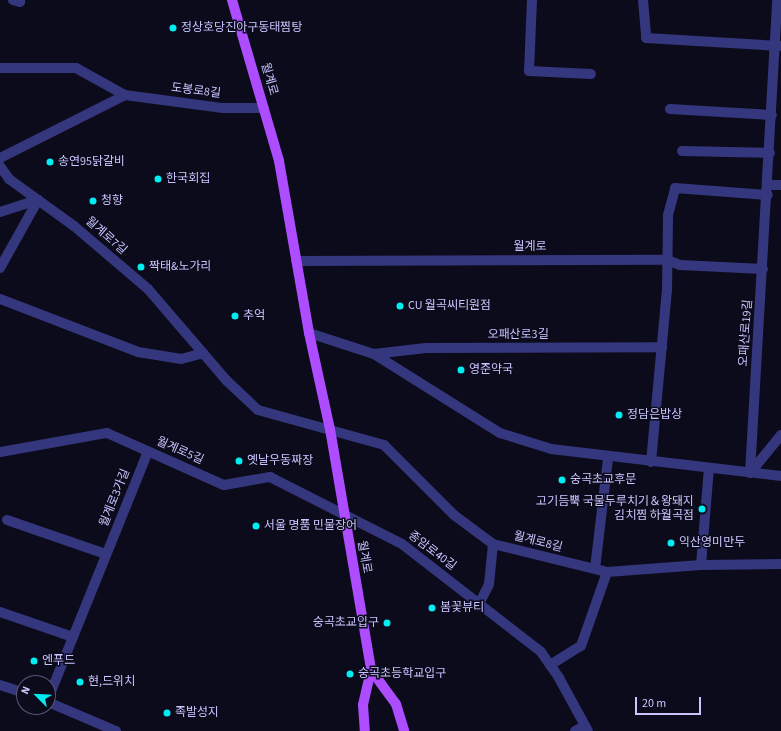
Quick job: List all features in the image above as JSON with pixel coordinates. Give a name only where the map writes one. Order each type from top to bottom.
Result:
[{"type":"main road","name":"월계로","points":[[232,0],[279,161],[296,261],[330,429],[343,515],[371,670],[363,704],[365,731]]},
{"type":"main road","name":"월계로","points":[[371,670],[396,704],[404,731]]},
{"type":"street","points":[[13,0],[20,2],[20,0]]},
{"type":"street","points":[[532,0],[529,71],[591,74]]},
{"type":"street","points":[[644,0],[646,38],[778,46]]},
{"type":"street","name":"오패산로19길","points":[[750,473],[770,153],[776,142],[772,115],[778,46],[777,0]]},
{"type":"street","name":"도봉로8길","points":[[0,68],[76,68],[125,95],[223,108],[264,108]]},
{"type":"street","points":[[0,158],[125,95]]},
{"type":"street","points":[[670,109],[772,115]]},
{"type":"street","points":[[682,151],[770,153]]},
{"type":"street","name":"월계로7길","points":[[0,166],[9,179],[74,226],[148,289],[226,380],[258,410],[330,429]]},
{"type":"street","points":[[651,462],[662,347],[668,215],[675,188],[768,190],[781,185]]},
{"type":"street","points":[[0,212],[38,200]]},
{"type":"street","points":[[0,268],[38,200]]},
{"type":"street","name":"월계로","points":[[296,261],[667,260],[680,265],[763,269]]},
{"type":"street","points":[[0,299],[138,352],[181,359],[202,353]]},
{"type":"street","name":"오패산로3길","points":[[310,333],[374,354],[500,433],[551,449],[608,458],[781,476]]},
{"type":"street","name":"오패산로3길","points":[[374,354],[426,348],[662,347]]},
{"type":"street","name":"월계로8길","points":[[330,429],[384,445],[454,515],[494,544],[607,572],[700,565],[781,564]]},
{"type":"street","name":"월계로5길","points":[[0,452],[107,433],[224,485],[270,477],[343,515]]},
{"type":"street","points":[[750,473],[781,435]]},
{"type":"street","name":"월계로3가길","points":[[56,679],[148,452]]},
{"type":"street","points":[[595,569],[608,458]]},
{"type":"street","points":[[700,565],[710,468]]},
{"type":"street","name":"종암로40길","points":[[343,515],[402,544],[541,652],[586,728],[575,731]]},
{"type":"street","points":[[7,520],[106,554]]},
{"type":"street","points":[[480,604],[489,584],[494,544]]},
{"type":"street","points":[[550,665],[581,646],[607,572]]},
{"type":"street","points":[[0,612],[73,637]]},
{"type":"street","points":[[0,685],[16,690]]},
{"type":"street","points":[[56,705],[116,731]]},
{"type":"place","name":"정상호당진아구동태찜탕","points":[[173,28]]},
{"type":"place","name":"송연95닭갈비","points":[[50,162]]},
{"type":"place","name":"한국회집","points":[[158,179]]},
{"type":"place","name":"청향","points":[[93,201]]},
{"type":"place","name":"짝태&노가리","points":[[141,267]]},
{"type":"place","name":"CU 월곡씨티원점","points":[[400,306]]},
{"type":"place","name":"추억","points":[[235,316]]},
{"type":"place","name":"영준약국","points":[[461,370]]},
{"type":"place","name":"정담은밥상","points":[[619,415]]},
{"type":"place","name":"옛날우동짜장","points":[[239,461]]},
{"type":"place","name":"숭곡초교후문","points":[[562,480]]},
{"type":"place","name":"고기듬뿍 국물두루치기＆왕돼지 김치찜 하월곡점","points":[[702,509]]},
{"type":"place","name":"서울 명품 민물장어","points":[[256,526]]},
{"type":"place","name":"익산영미만두","points":[[671,543]]},
{"type":"place","name":"봄꽃뷰티","points":[[432,608]]},
{"type":"place","name":"숭곡초교입구","points":[[387,623]]},
{"type":"place","name":"엔푸드","points":[[34,661]]},
{"type":"place","name":"숭곡초등학교입구","points":[[350,674]]},
{"type":"place","name":"현,드위치","points":[[80,682]]},
{"type":"place","name":"족발성지","points":[[167,713]]}]
